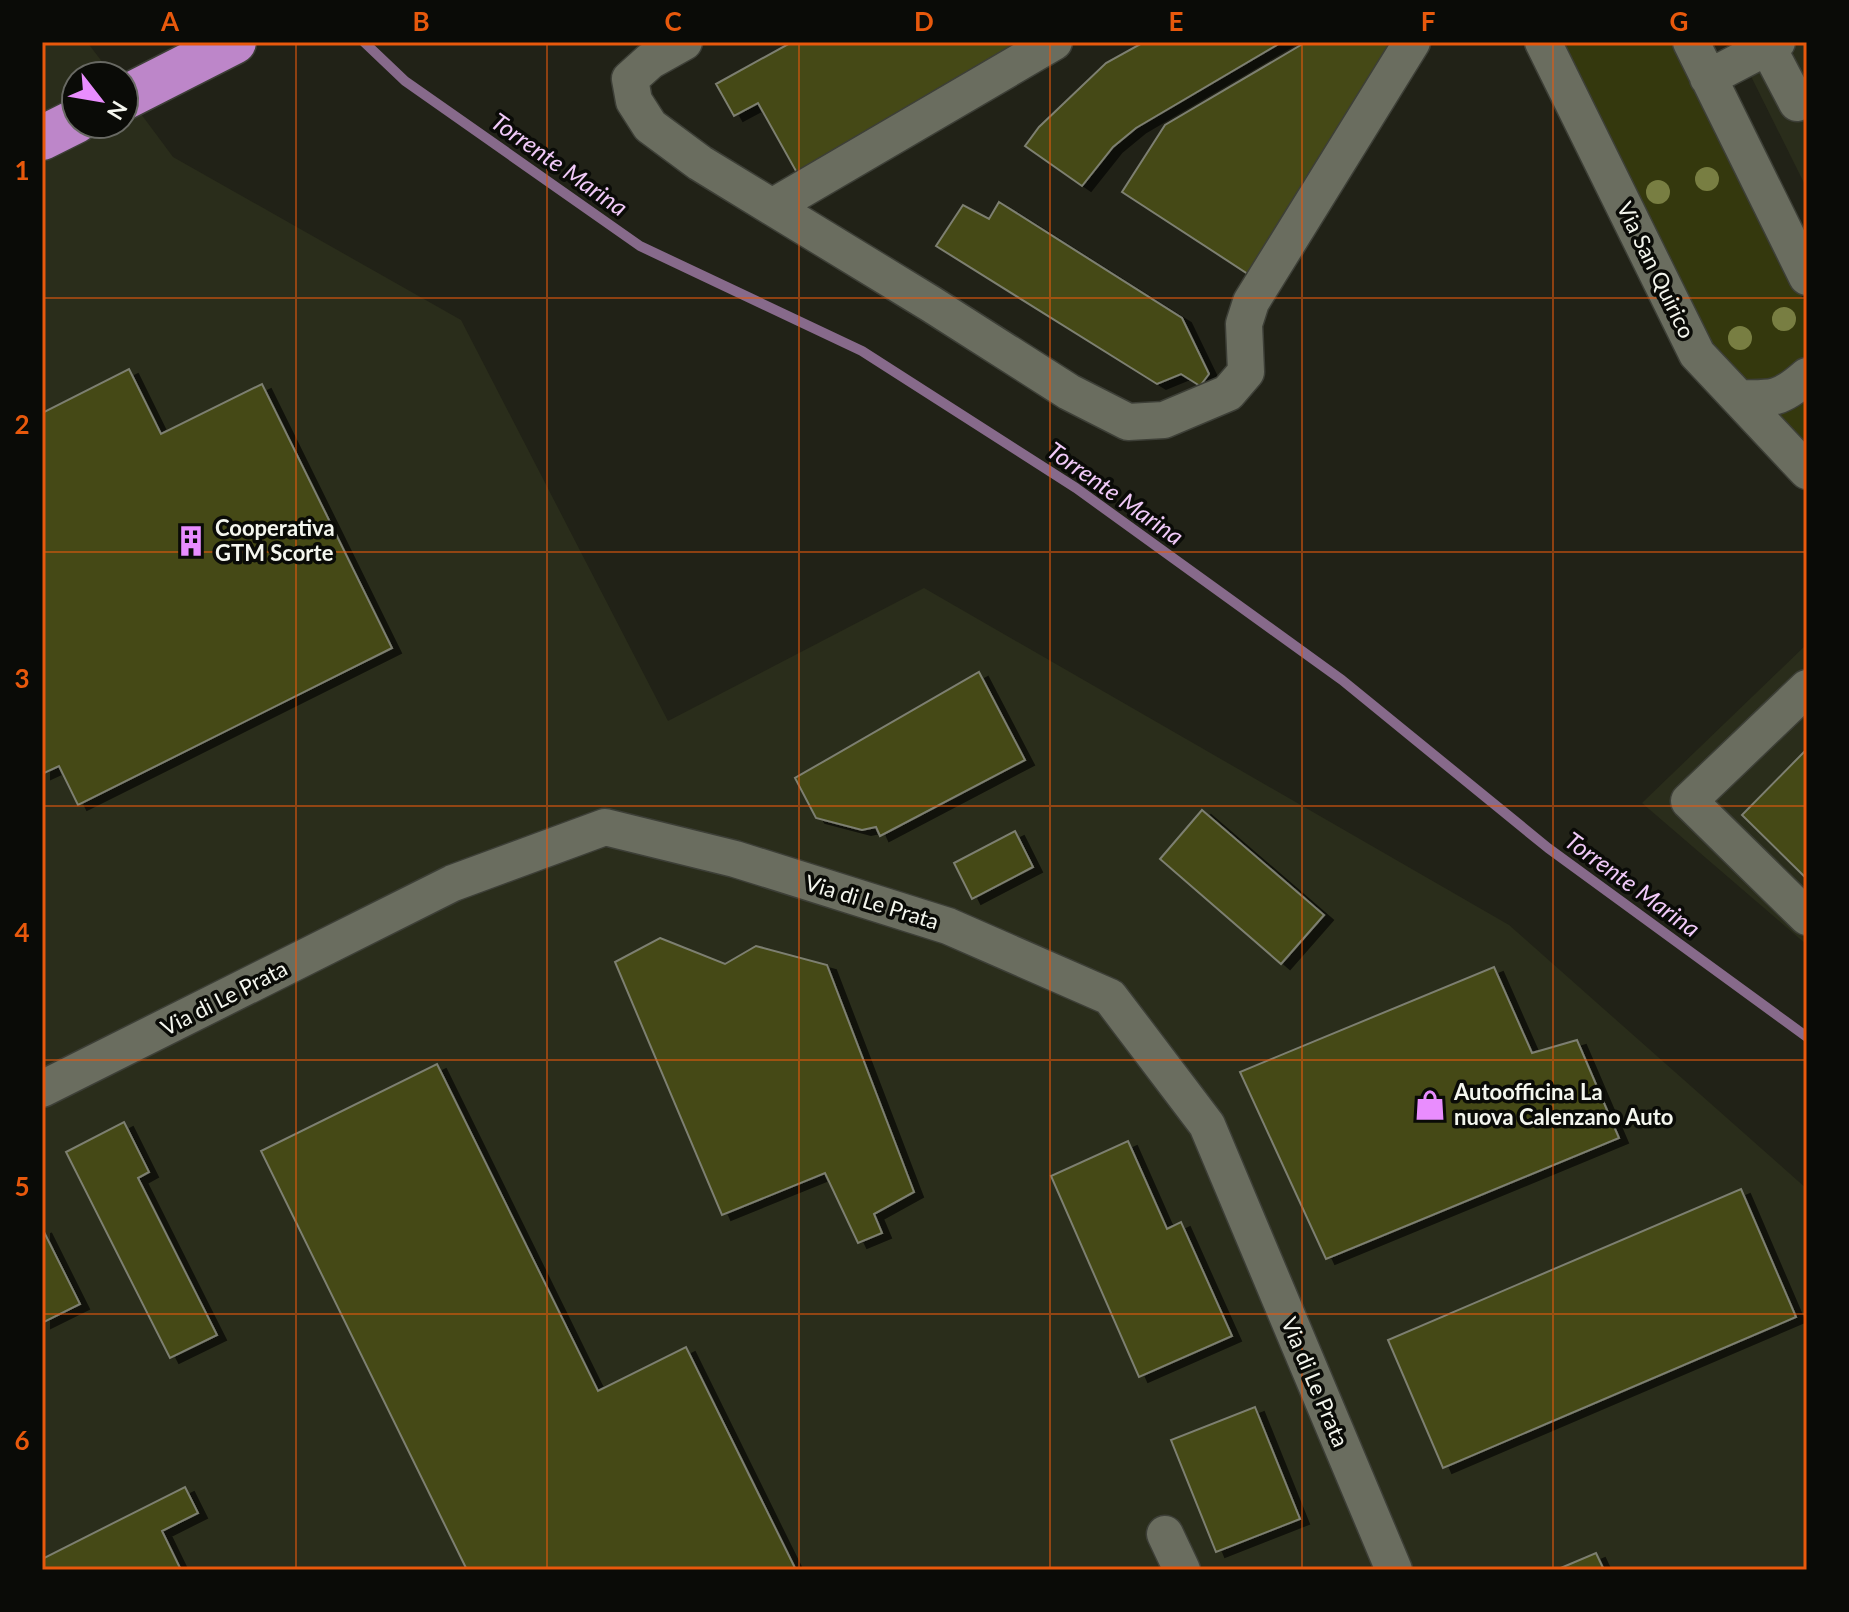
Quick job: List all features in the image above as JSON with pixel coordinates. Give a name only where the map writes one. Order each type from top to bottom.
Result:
[{"type":"highway","points":[[140,90],[234,42]]},
{"type":"highway","points":[[42,138],[60,129]]},
{"type":"street","points":[[684,42],[650,61],[630,79],[634,101],[650,126],[700,163],[1069,392],[1128,422],[1164,420],[1228,393],[1246,372],[1244,324],[1251,302],[1412,42]]},
{"type":"street","points":[[772,207],[1054,42]]},
{"type":"street","name":"Via San Quirico","points":[[1543,42],[1697,354],[1807,471]]},
{"type":"street","points":[[1691,42],[1807,277]]},
{"type":"street","points":[[1708,78],[1770,44],[1797,103]]},
{"type":"street","points":[[1739,398],[1771,399],[1792,390],[1807,376]]},
{"type":"street","points":[[1807,688],[1689,801],[1807,917]]},
{"type":"street","name":"Via di Le Prata","points":[[42,1089],[453,883],[605,827],[735,859],[948,926],[1110,997],[1207,1125],[1394,1570]]},
{"type":"street","points":[[1165,1534],[1182,1570]]},
{"type":"shaded area","points":[[42,42],[87,42],[101,60],[60,60],[60,140],[140,140],[140,113],[173,157],[461,320],[668,721],[924,588],[1509,925],[1807,1189],[1807,1570],[42,1570]]},
{"type":"shaded area","points":[[1734,42],[1807,42],[1807,189]]},
{"type":"shaded area","points":[[1807,644],[1807,945],[1642,803]]},
{"type":"green space","points":[[1558,42],[1677,42],[1807,307],[1807,352],[1800,364],[1786,376],[1750,383],[1719,365]]},
{"type":"green space","points":[[1807,394],[1807,454],[1764,410]]},
{"type":"building","points":[[792,42],[1048,42],[801,180],[758,103],[734,116],[716,84]]},
{"type":"building","points":[[1144,42],[1282,42],[1136,128],[1113,147],[1082,186],[1025,146],[1039,127],[1106,63]]},
{"type":"building","points":[[1306,42],[1398,42],[1251,276],[1122,192],[1165,125]]},
{"type":"building","points":[[999,202],[1182,318],[1209,374],[1200,386],[1181,374],[1157,384],[936,246],[963,205],[989,219]]},
{"type":"building","name":"Cooperativa GTM Scorte","points":[[129,369],[161,434],[262,384],[392,648],[78,805],[59,766],[42,774],[42,413]]},
{"type":"building","points":[[979,672],[1025,760],[880,836],[876,827],[862,830],[816,818],[795,778]]},
{"type":"building","points":[[1807,749],[1807,879],[1742,815]]},
{"type":"building","points":[[1202,810],[1324,915],[1281,964],[1160,859]]},
{"type":"building","points":[[1015,831],[1033,867],[972,899],[954,863]]},
{"type":"building","points":[[660,938],[725,964],[756,946],[827,965],[914,1192],[874,1214],[882,1233],[858,1243],[825,1173],[722,1215],[615,962]]},
{"type":"building","name":"Autoofficina La nuova Calenzano Auto","points":[[1494,967],[1532,1053],[1577,1040],[1619,1138],[1326,1259],[1240,1072]]},
{"type":"building","points":[[437,1064],[598,1391],[686,1347],[796,1570],[467,1570],[261,1151]]},
{"type":"building","points":[[124,1122],[149,1172],[138,1178],[217,1335],[170,1358],[66,1152]]},
{"type":"building","points":[[1128,1141],[1167,1229],[1181,1222],[1232,1336],[1139,1377],[1051,1176]]},
{"type":"building","points":[[1741,1189],[1796,1317],[1443,1468],[1388,1340]]},
{"type":"building","points":[[42,1228],[80,1304],[42,1323]]},
{"type":"building","points":[[1255,1407],[1300,1519],[1216,1552],[1171,1440]]},
{"type":"building","points":[[185,1487],[198,1513],[162,1531],[181,1570],[42,1570],[42,1559]]},
{"type":"building","points":[[1596,1553],[1604,1570],[1556,1570]]},
{"type":"waterway","name":"Torrente Marina","points":[[364,42],[405,81],[640,246],[862,351],[1076,488],[1342,680],[1548,848],[1807,1037]]},
{"type":"place","name":"Cooperativa GTM Scorte","points":[[191,541]]},
{"type":"place","name":"Autoofficina La nuova Calenzano Auto","points":[[1430,1105]]}]
